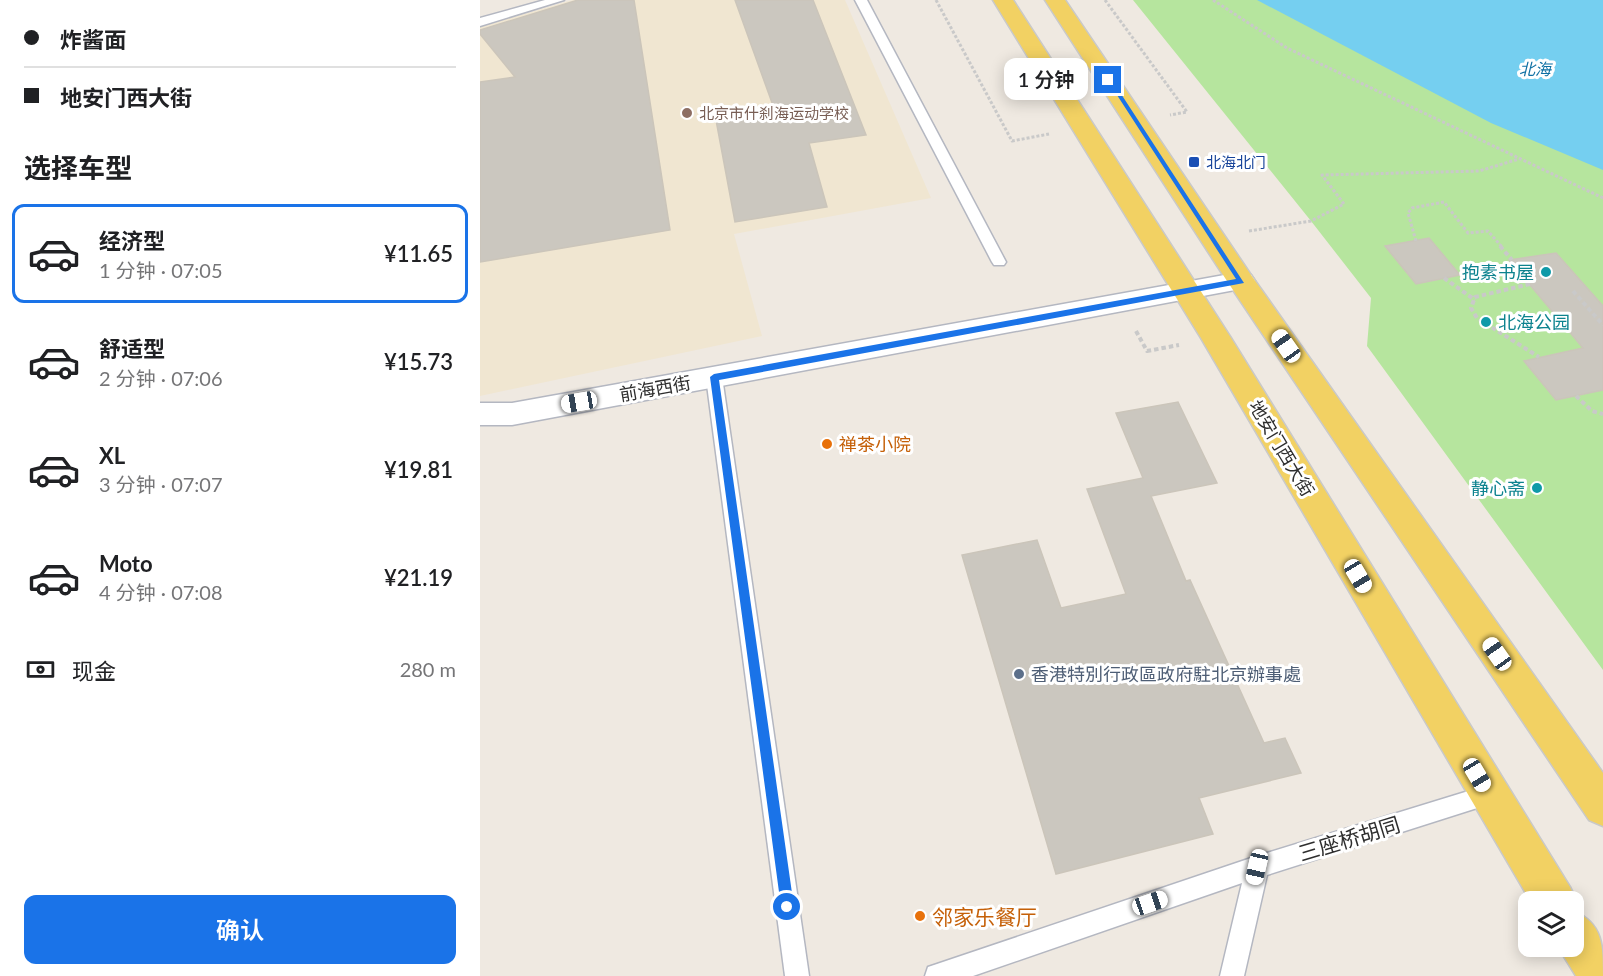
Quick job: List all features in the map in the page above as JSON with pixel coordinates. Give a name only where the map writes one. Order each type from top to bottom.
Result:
[{"type":"main road","name":"地安门西大街","points":[[1003,0],[1188,292],[1488,795],[1548,891]]},
{"type":"main road","points":[[1055,0],[1241,281],[1603,807]]},
{"type":"main road","points":[[1584,948],[1601,976]]},
{"type":"street","name":"前海西街","points":[[480,426],[512,414],[1241,281]]},
{"type":"street","name":"前海西街","points":[[480,414],[512,414]]},
{"type":"lane","points":[[480,22],[558,0]]},
{"type":"lane","points":[[861,0],[999,262]]},
{"type":"lane","points":[[714,377],[797,976]]},
{"type":"lane","name":"三座桥胡同","points":[[937,976],[1257,867],[1488,795]]},
{"type":"lane","points":[[1232,976],[1257,867]]},
{"type":"path","points":[[936,0],[1012,141]]},
{"type":"path","points":[[1105,0],[1186,112]]},
{"type":"path","points":[[1213,0],[1287,48],[1603,198]]},
{"type":"path","points":[[1213,237],[1311,221],[1344,204],[1322,176],[1479,171],[1520,158]]},
{"type":"path","points":[[1416,241],[1408,213],[1412,208],[1444,202],[1468,233],[1488,231],[1512,260]]},
{"type":"path","points":[[1444,278],[1474,300]]},
{"type":"path","points":[[1530,284],[1485,293],[1474,300],[1471,308],[1477,318],[1539,357]]},
{"type":"path","points":[[1573,291],[1603,325]]},
{"type":"path","points":[[1576,396],[1592,411],[1603,414]]},
{"type":"shaded area","name":"北京市什刹海运动学校","points":[[573,0],[845,0],[931,198],[734,234],[762,336],[480,396],[480,27]]},
{"type":"green space","name":"北海公园","points":[[1133,0],[1603,0],[1603,670],[1367,346],[1371,298]]},
{"type":"water","name":"北海","points":[[1257,0],[1603,0],[1603,170],[1491,123]]},
{"type":"building","points":[[578,0],[634,0],[670,230],[480,262],[480,82],[515,77],[480,34],[480,30]]},
{"type":"building","points":[[735,0],[813,0],[866,135],[809,143],[827,207],[735,222],[716,120],[775,111]]},
{"type":"building","points":[[1429,238],[1460,275],[1416,284],[1385,246]]},
{"type":"building","points":[[1556,253],[1603,306],[1603,390],[1556,400],[1524,361],[1583,348],[1509,260]]},
{"type":"building","points":[[1178,402],[1217,483],[1151,496],[1186,581],[1190,580],[1264,743],[1285,738],[1301,773],[1199,798],[1213,834],[1056,874],[962,555],[1037,540],[1061,608],[1126,594],[1087,489],[1143,478],[1116,413]]},
{"type":"place","name":"北京市什刹海运动学校","points":[[687,113]]},
{"type":"place","name":"北海北门","points":[[1194,162]]},
{"type":"place","name":"抱素书屋","points":[[1546,272]]},
{"type":"place","name":"北海公园","points":[[1486,322]]},
{"type":"place","name":"禅茶小院","points":[[827,444]]},
{"type":"place","name":"静心斋","points":[[1537,488]]},
{"type":"place","name":"香港特別行政區政府駐北京辦事處","points":[[1019,674]]},
{"type":"place","name":"邻家乐餐厅","points":[[920,916]]},
{"type":"route","points":[[787,907],[714,377],[1241,281],[1108,80]]}]
